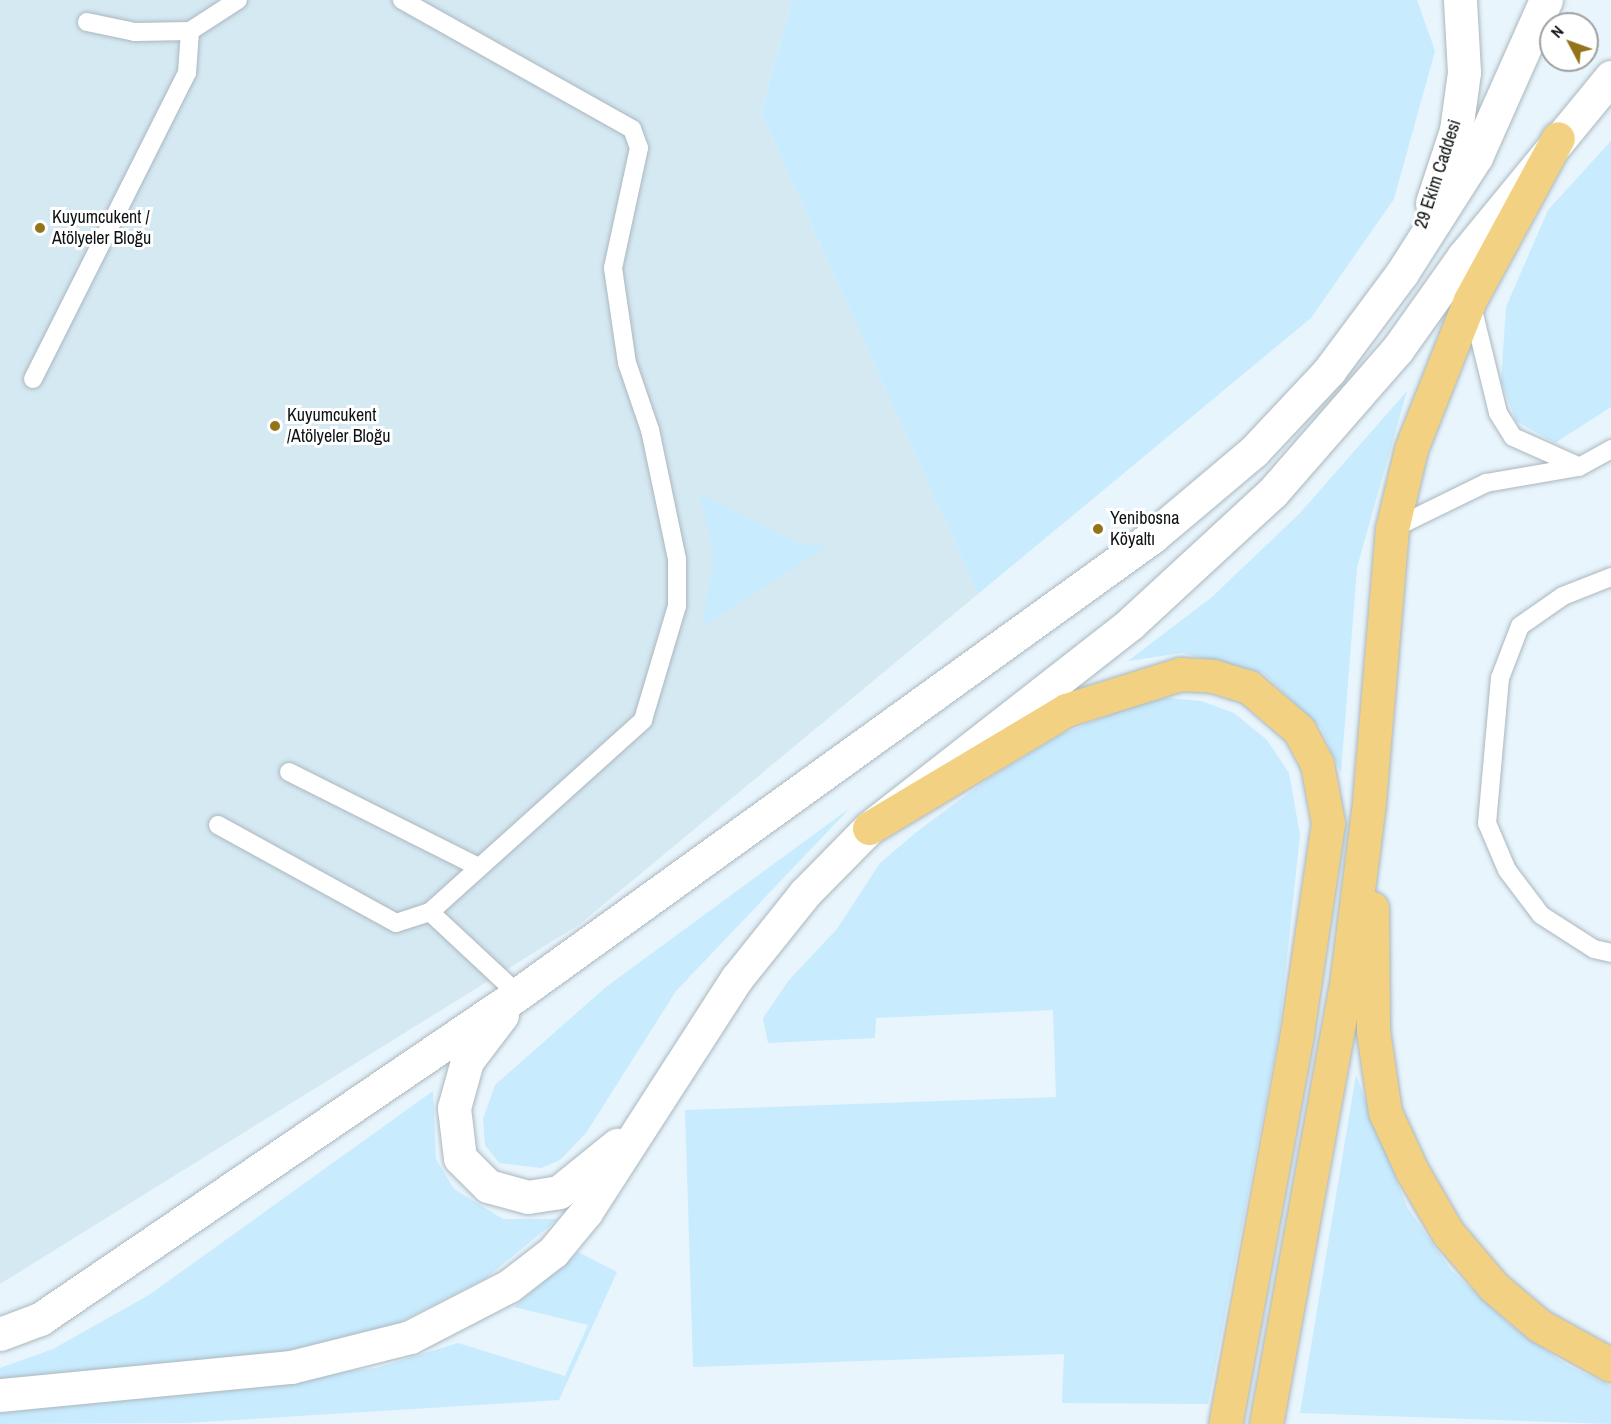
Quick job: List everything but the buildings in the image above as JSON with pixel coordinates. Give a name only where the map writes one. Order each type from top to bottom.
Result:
[{"type":"highway","points":[[1266,1424],[1347,977],[1369,802],[1392,529],[1411,449],[1470,300],[1558,138]]},
{"type":"highway","points":[[869,828],[1066,710],[1180,674],[1213,676],[1249,687],[1299,730],[1320,773],[1328,824],[1296,1039],[1225,1424]]},
{"type":"highway","points":[[1369,802],[1373,1031],[1385,1112],[1448,1233],[1494,1287],[1540,1326],[1611,1365]]},
{"type":"main road","name":"29 Ekim Caddesi","points":[[1402,273],[1456,130],[1464,72],[1460,0]]},
{"type":"main road","points":[[0,1334],[59,1306],[518,994],[1152,537],[1254,451],[1329,371],[1402,273],[1476,157],[1546,0]]},
{"type":"main road","points":[[0,1395],[291,1367],[410,1337],[509,1286],[553,1252],[586,1212],[633,1132],[737,978],[805,893],[869,828],[1131,623],[1273,492],[1396,350],[1558,138],[1611,77]]},
{"type":"main road","points":[[518,994],[466,1061],[454,1108],[460,1158],[488,1186],[528,1197],[560,1192],[633,1132]]},
{"type":"lane","points":[[87,22],[135,32],[190,31],[238,0]]},
{"type":"lane","points":[[218,825],[396,923],[430,912],[643,720],[677,606],[677,559],[651,430],[627,363],[613,268],[639,148],[632,129],[402,0]]},
{"type":"lane","points":[[33,379],[187,73],[190,31]]},
{"type":"lane","points":[[1470,300],[1498,413],[1513,437],[1579,467]]},
{"type":"lane","points":[[1392,529],[1486,483],[1579,467],[1611,448]]},
{"type":"lane","points":[[1611,577],[1563,596],[1520,626],[1500,678],[1487,823],[1507,870],[1541,915],[1594,950],[1611,953]]},
{"type":"lane","points":[[289,772],[480,867]]},
{"type":"lane","points":[[430,912],[518,994]]},
{"type":"shaded area","points":[[0,0],[792,0],[761,113],[978,594],[580,924],[0,1284]]},
{"type":"shaded area","points":[[792,0],[1417,0],[1435,51],[1394,199],[1311,318],[978,594],[761,113]]},
{"type":"shaded area","points":[[1611,141],[1611,407],[1555,443],[1516,421],[1501,381],[1506,307],[1548,210]]},
{"type":"shaded area","points":[[1407,391],[1357,567],[1341,773],[1321,728],[1263,673],[1182,653],[1128,661],[1212,597],[1300,513]]},
{"type":"shaded area","points":[[699,493],[799,543],[826,547],[702,627],[714,555]]},
{"type":"shaded area","points":[[1168,698],[1201,701],[1234,713],[1267,740],[1289,773],[1300,835],[1279,1033],[1208,1404],[1062,1403],[1064,1354],[693,1367],[685,1110],[1056,1097],[1053,1010],[876,1018],[875,1038],[768,1043],[763,1018],[789,980],[837,929],[880,863],[919,830],[988,779],[1062,734],[1138,703]]},
{"type":"shaded area","points":[[850,808],[676,991],[586,1133],[560,1160],[541,1168],[499,1163],[485,1145],[483,1119],[495,1085],[606,987]]},
{"type":"shaded area","points":[[1356,1075],[1407,1207],[1451,1270],[1510,1325],[1567,1365],[1611,1386],[1611,1424],[1300,1413]]},
{"type":"shaded area","points":[[433,1091],[436,1159],[454,1189],[503,1219],[558,1219],[486,1278],[387,1329],[277,1353],[0,1379],[0,1368],[53,1349],[149,1295]]},
{"type":"shaded area","points":[[578,1252],[617,1272],[559,1400],[185,1423],[0,1424],[0,1413],[376,1368],[458,1343],[565,1376],[588,1325],[514,1307]]},
{"type":"place","name":"Kuyumcukent / Atölyeler Bloğu","points":[[40,228]]},
{"type":"place","name":"Kuyumcukent /Atölyeler Bloğu","points":[[275,426]]},
{"type":"place","name":"Yenibosna Köyaltı","points":[[1098,529]]}]
